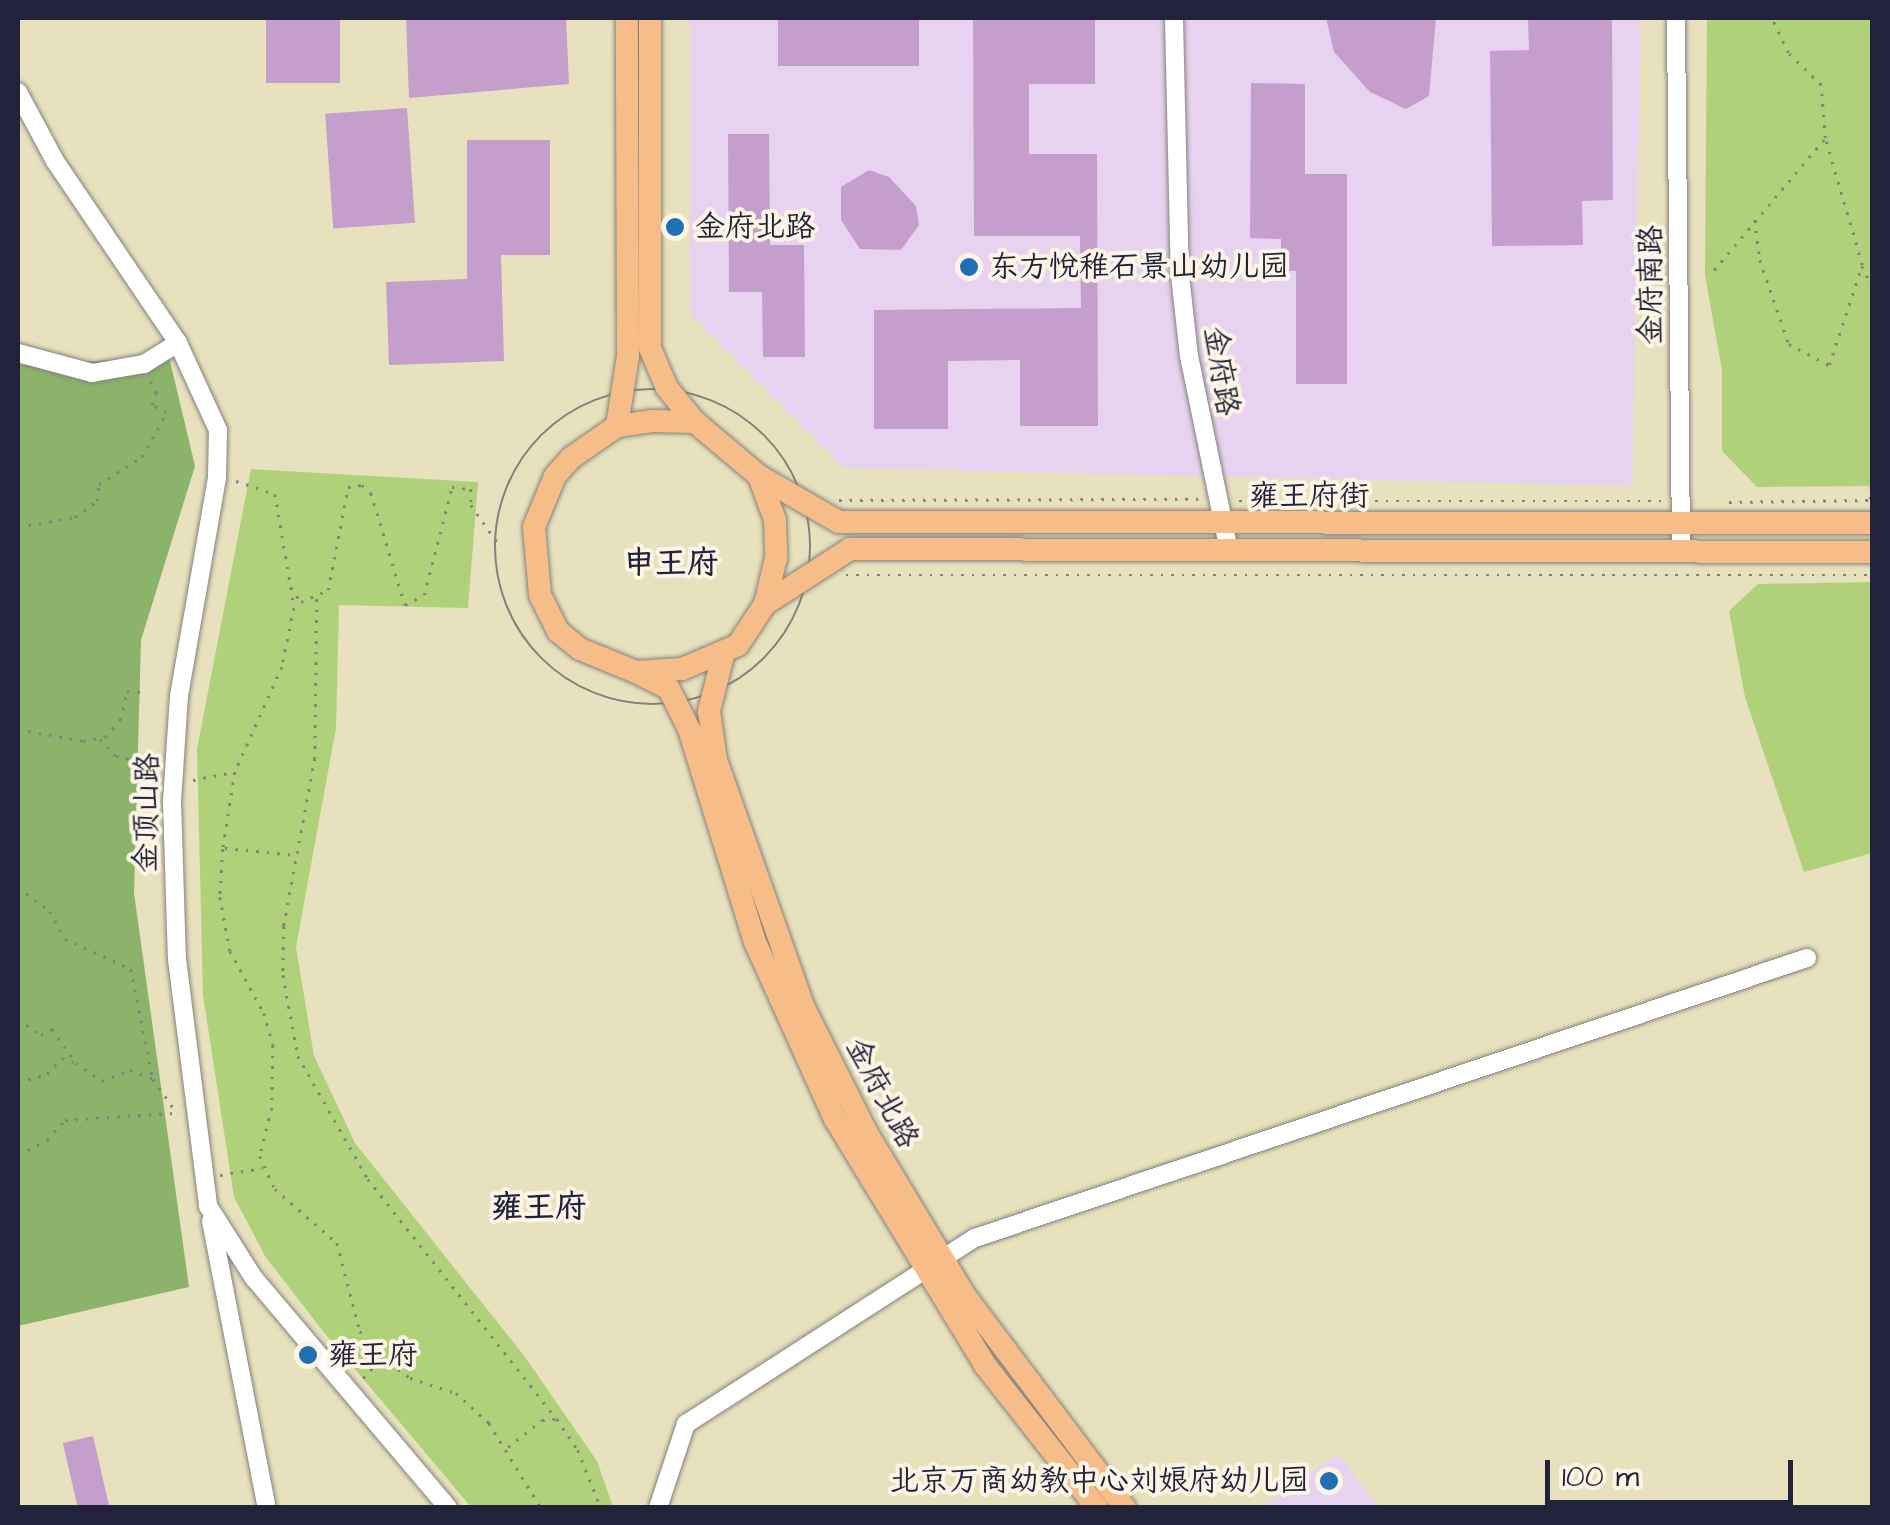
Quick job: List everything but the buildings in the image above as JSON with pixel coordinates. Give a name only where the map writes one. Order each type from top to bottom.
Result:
[{"type":"main road","points":[[628,18],[625,391],[616,426],[555,476],[534,527],[533,560],[540,594],[558,632],[580,650],[669,689],[677,705]]},
{"type":"main road","points":[[636,672],[682,669],[738,645],[765,604],[775,520],[759,476],[695,422],[668,388],[650,348],[650,18]]},
{"type":"main road","points":[[616,426],[695,422]]},
{"type":"main road","name":"雍王府街","points":[[759,476],[813,498],[839,522],[1224,526],[1872,507]]},
{"type":"main road","name":"雍王府街","points":[[765,604],[850,549],[1872,552]]},
{"type":"main road","name":"金府北路","points":[[724,652],[711,697],[716,760],[772,934],[985,1365],[1097,1508]]},
{"type":"main road","name":"金府北路","points":[[677,705],[729,868],[786,1015],[835,1119],[931,1262],[1126,1508]]},
{"type":"street","name":"金府路","points":[[1174,18],[1180,276],[1217,501],[1229,551]]},
{"type":"street","name":"金府南路","points":[[1676,18],[1680,552]]},
{"type":"street","name":"金顶山路","points":[[18,92],[55,161],[178,343],[211,403],[218,430],[217,478],[192,601],[164,779],[183,1112],[208,1206],[252,1277],[448,1508]]},
{"type":"street","points":[[18,353],[92,373],[144,364],[178,343]]},
{"type":"street","points":[[658,1508],[686,1424],[931,1262],[975,1238],[1808,958]]},
{"type":"street","points":[[208,1206],[268,1508]]},
{"type":"path","points":[[1772,18],[1788,53],[1821,85],[1825,138],[1872,288]]},
{"type":"path","points":[[1714,270],[1825,138]]},
{"type":"path","points":[[1756,220],[1760,260],[1789,344],[1830,365],[1862,265]]},
{"type":"path","points":[[18,528],[74,517],[97,502],[99,484],[152,444],[166,413],[152,405],[156,394],[144,364]]},
{"type":"path","points":[[668,388],[698,391],[749,418],[789,462],[813,498],[816,574],[752,672],[711,697],[677,705],[630,707],[585,694],[546,670],[516,630],[498,577],[498,544],[514,470],[555,421],[625,391],[668,388]]},
{"type":"path","points":[[1872,436],[1872,462]]},
{"type":"path","points":[[1720,502],[1872,507],[1872,471]]},
{"type":"path","points":[[217,478],[275,494],[294,608],[282,667],[235,772],[222,848],[220,897],[230,951],[264,1013],[273,1045],[263,1168],[275,1189],[337,1243],[360,1331],[382,1358],[410,1378],[456,1394],[507,1448],[541,1508]]},
{"type":"path","points":[[291,588],[301,602],[317,599],[328,590],[348,488],[362,485],[372,494],[405,605],[424,595],[452,487],[471,489],[471,504],[498,544]]},
{"type":"path","name":"雍王府街","points":[[813,498],[1217,501],[1680,513]]},
{"type":"path","points":[[838,575],[1872,576]]},
{"type":"path","points":[[317,599],[315,758],[282,975],[309,1081],[368,1179],[557,1419],[578,1450],[601,1508]]},
{"type":"path","points":[[99,738],[120,720],[126,691],[145,692]]},
{"type":"path","points":[[18,729],[99,738],[116,756],[135,760],[164,779],[235,772]]},
{"type":"path","points":[[222,848],[298,855]]},
{"type":"path","points":[[18,887],[50,911],[65,939],[131,969],[153,1079]]},
{"type":"path","points":[[18,1018],[41,1035],[52,1029],[76,1063]]},
{"type":"path","points":[[18,1082],[47,1074],[62,1058],[102,1081],[130,1070],[153,1079],[183,1112]]},
{"type":"path","points":[[18,1156],[65,1120],[183,1112]]},
{"type":"path","points":[[203,1177],[263,1168]]},
{"type":"path","points":[[350,1393],[382,1358]]},
{"type":"path","points":[[507,1448],[542,1420],[557,1419]]},
{"type":"shaded area","points":[[690,18],[1641,18],[1632,486],[844,468],[690,314]]},
{"type":"shaded area","name":"北京万商幼教中心刘娘府幼儿园","points":[[1338,1454],[1379,1507],[1261,1507]]},
{"type":"green space","points":[[1707,18],[1872,18],[1872,486],[1757,487],[1722,451],[1722,370],[1705,275]]},
{"type":"green space","points":[[169,357],[195,466],[141,640],[134,893],[189,1287],[18,1326],[18,365]]},
{"type":"green space","points":[[251,469],[478,482],[468,608],[339,605],[336,728],[296,947],[314,1056],[355,1143],[525,1357],[597,1461],[613,1507],[471,1507],[265,1256],[234,1197],[203,995],[197,749]]},
{"type":"green space","points":[[1872,582],[1872,853],[1804,872],[1745,697],[1729,611],[1758,584]]},
{"type":"place","name":"金府北路","points":[[675,227]]},
{"type":"place","name":"东方悦稚石景山幼儿园","points":[[969,267]]},
{"type":"place","name":"雍王府","points":[[308,1355]]},
{"type":"place","name":"北京万商幼教中心刘娘府幼儿园","points":[[1329,1481]]},
{"type":"district","name":"申王府","points":[[671,564]]},
{"type":"district","name":"雍王府","points":[[539,1208]]}]
